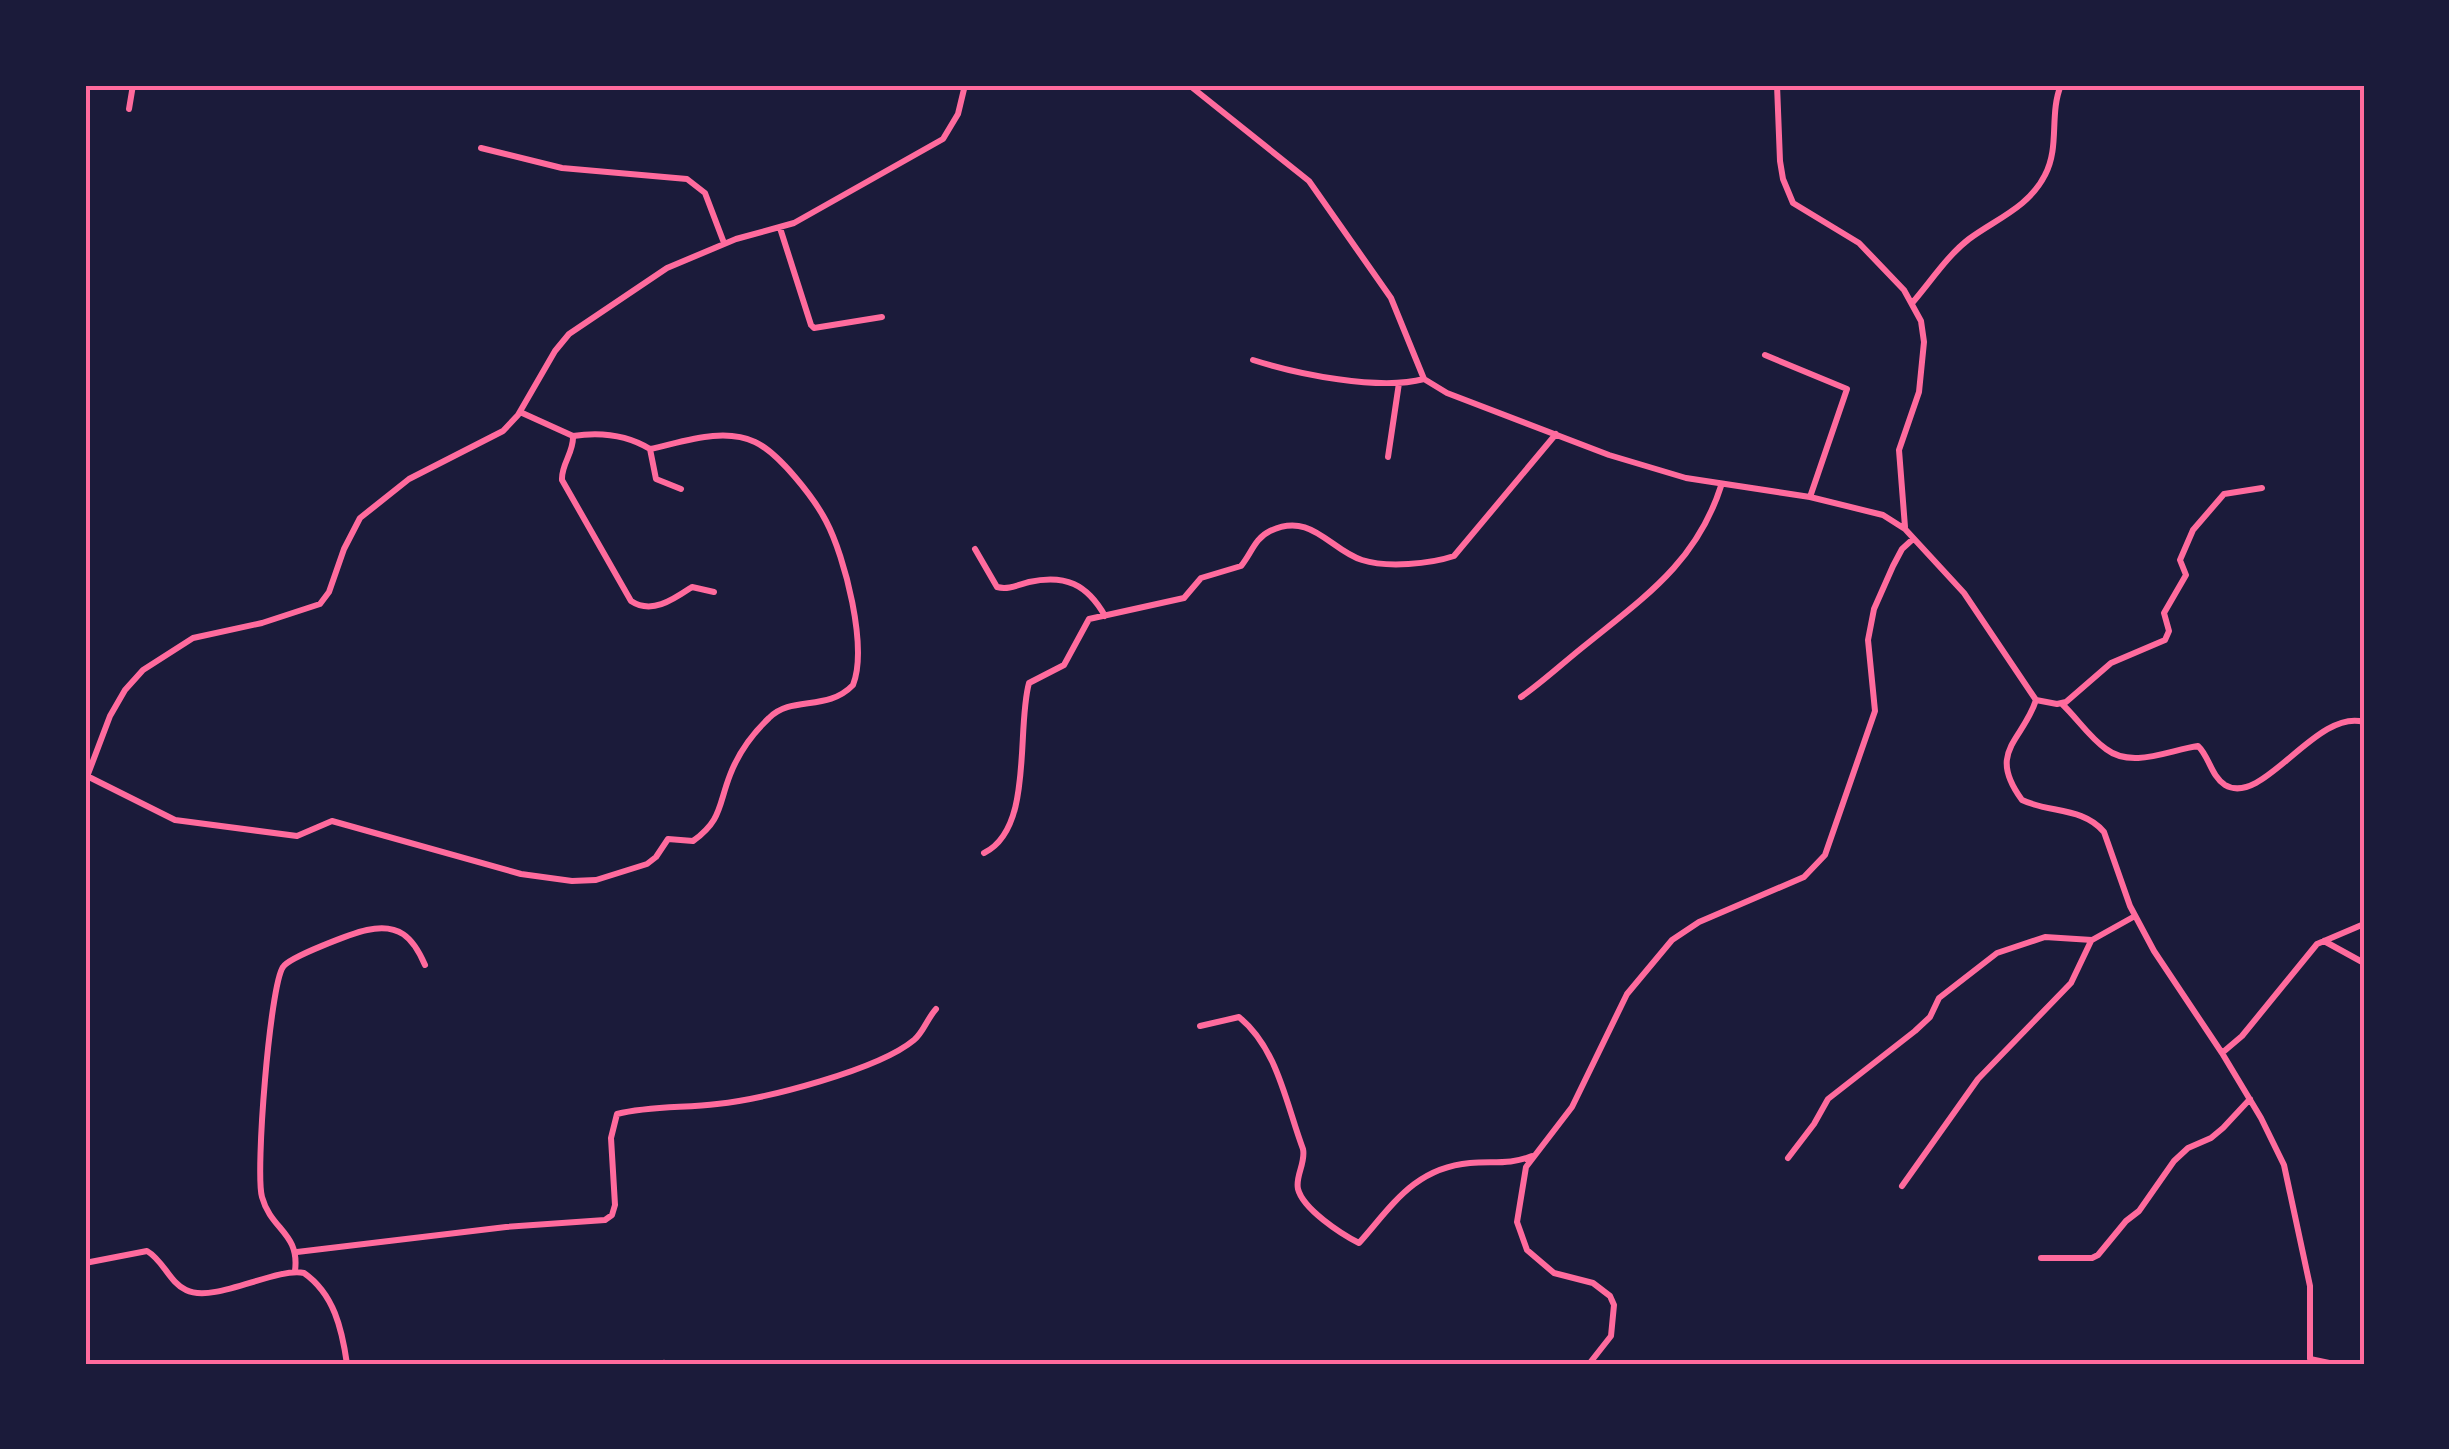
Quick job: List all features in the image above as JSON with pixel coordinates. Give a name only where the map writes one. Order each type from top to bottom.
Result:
[{"type":"street","points":[[129,109],[133,85]]},
{"type":"street","points":[[520,412],[573,436],[596,433],[650,449],[724,436],[755,442],[799,485],[828,524],[857,634],[853,685],[835,700],[782,709],[768,718],[739,756],[715,822],[693,841],[668,839],[647,864],[596,880],[572,881],[521,874],[332,821],[297,836],[175,820],[87,779],[110,716],[143,670],[193,638],[262,623],[320,604],[330,592],[353,526],[374,504],[408,479],[494,439],[520,412],[570,334],[667,268],[724,243],[780,228],[820,210],[943,138],[958,114],[965,85]]},
{"type":"street","points":[[1189,85],[1309,181],[1391,298],[1424,379],[1447,393],[1635,464],[1720,486],[1810,497],[1883,514],[1905,529],[1964,593],[2036,700],[2062,704],[2116,755],[2133,758],[2198,746],[2222,784],[2236,788],[2256,782],[2326,729],[2348,720],[2364,722]]},
{"type":"street","points":[[1777,85],[1782,179],[1792,203],[1859,243],[1913,302],[1924,342],[1916,406],[1900,450],[1905,529]]},
{"type":"street","points":[[1913,302],[1966,242],[2010,214],[2041,182],[2050,163],[2054,110],[2061,85]]},
{"type":"street","points":[[481,148],[562,168],[687,179],[704,193],[724,243]]},
{"type":"street","points":[[780,228],[810,326],[882,317]]},
{"type":"street","points":[[1765,356],[1847,389],[1810,497]]},
{"type":"street","points":[[1253,360],[1299,373],[1399,384],[1424,379]]},
{"type":"street","points":[[1388,456],[1399,384]]},
{"type":"street","points":[[984,852],[994,848],[1005,834],[1015,806],[1029,683],[1064,665],[1088,619],[1184,598],[1201,578],[1241,566],[1256,541],[1275,528],[1314,530],[1362,560],[1409,562],[1454,556],[1556,434]]},
{"type":"street","points":[[573,436],[562,480],[631,601],[650,607],[670,602],[692,587],[714,592]]},
{"type":"street","points":[[650,449],[656,479],[681,490]]},
{"type":"street","points":[[1521,698],[1681,564],[1707,519],[1720,486]]},
{"type":"street","points":[[2062,704],[2110,664],[2165,640],[2169,631],[2164,612],[2186,575],[2180,560],[2192,530],[2224,494],[2262,488]]},
{"type":"street","points":[[1589,1364],[1605,1345],[1614,1325],[1616,1314],[1610,1296],[1585,1279],[1554,1273],[1522,1242],[1517,1222],[1522,1175],[1572,1108],[1628,994],[1672,940],[1699,922],[1804,877],[1824,855],[1874,712],[1868,640],[1874,609],[1892,566],[1913,539]]},
{"type":"street","points":[[975,550],[997,588],[1064,579],[1090,593],[1105,616]]},
{"type":"street","points":[[2036,700],[2009,745],[2007,765],[2013,788],[2031,804],[2080,814],[2097,824],[2110,845],[2135,916],[2250,1099],[2284,1165],[2310,1286],[2310,1362],[2334,1364]]},
{"type":"street","points":[[1788,1158],[1828,1098],[1915,1031],[1930,1017],[1939,998],[1997,953],[2045,937],[2092,940],[2135,916]]},
{"type":"street","points":[[2222,1053],[2242,1036],[2322,940],[2364,924]]},
{"type":"street","points":[[296,1271],[297,1252],[263,1201],[260,1178],[269,1050],[281,970],[290,962],[353,935],[386,928],[396,928],[411,938],[426,965]]},
{"type":"street","points":[[1902,1186],[1978,1079],[2071,982],[2092,940]]},
{"type":"street","points":[[2322,940],[2364,963]]},
{"type":"street","points":[[297,1252],[506,1227],[604,1220],[612,1215],[614,1205],[611,1138],[618,1114],[755,1097],[864,1068],[916,1039],[924,1021],[936,1009]]},
{"type":"street","points":[[1200,1026],[1239,1017],[1262,1043],[1277,1071],[1303,1149],[1305,1158],[1297,1184],[1301,1195],[1329,1226],[1359,1243],[1398,1196],[1428,1176],[1458,1165],[1505,1164],[1533,1156]]},
{"type":"street","points":[[2042,1258],[2098,1255],[2139,1211],[2174,1161],[2188,1148],[2211,1138],[2250,1099]]},
{"type":"street","points":[[85,1263],[147,1250],[182,1287],[193,1292],[250,1284],[296,1271],[310,1276],[329,1299],[338,1319],[347,1364]]}]
